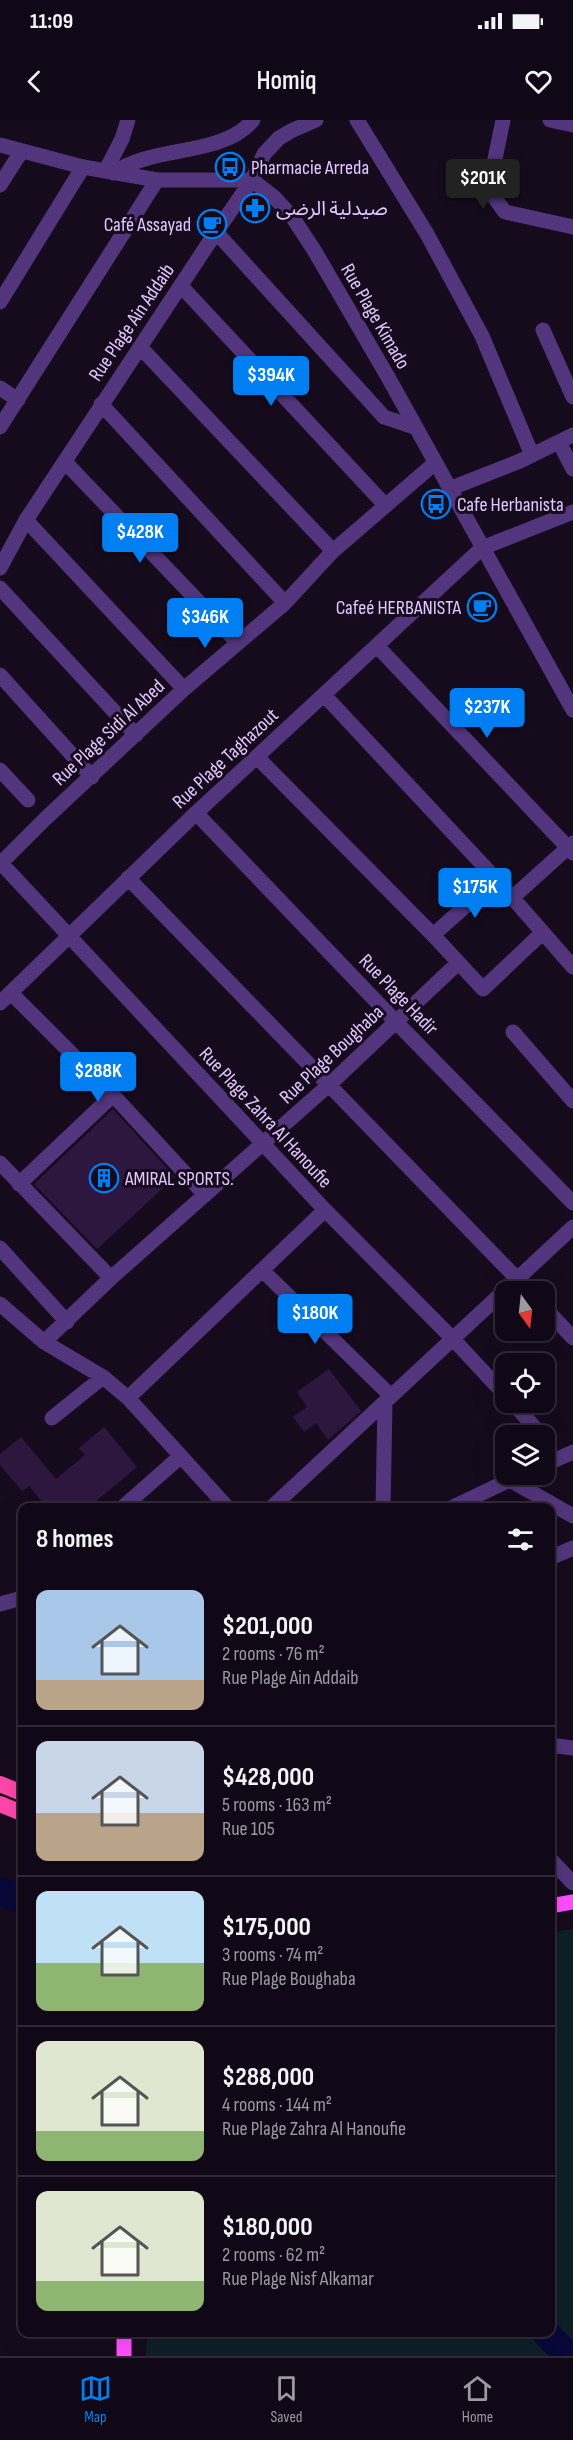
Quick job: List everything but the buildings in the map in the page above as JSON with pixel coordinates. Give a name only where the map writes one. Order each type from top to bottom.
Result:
[{"type":"highway","points":[[0,1784],[18,1791]]},
{"type":"highway","points":[[0,1804],[18,1811]]},
{"type":"main road","points":[[555,1905],[573,1902]]},
{"type":"main road","points":[[124,2337],[124,2356]]},
{"type":"street","points":[[110,172],[128,120]]},
{"type":"street","points":[[110,172],[128,163],[199,147],[233,135],[253,120]]},
{"type":"street","name":"Rue Plage Ain Addaib","points":[[0,568],[26,520],[252,180],[264,154],[291,131],[316,120]]},
{"type":"street","points":[[357,120],[427,234],[482,336],[532,455]]},
{"type":"street","points":[[503,120],[490,183],[494,197],[505,213],[573,227]]},
{"type":"street","points":[[550,120],[573,125]]},
{"type":"street","points":[[0,145],[83,166],[157,180],[252,180]]},
{"type":"street","points":[[0,185],[21,152]]},
{"type":"street","points":[[0,302],[83,166]]},
{"type":"street","points":[[0,427],[157,180]]},
{"type":"street","name":"Rue Plage Kimado","points":[[252,180],[275,198],[293,218],[388,377],[573,708]]},
{"type":"street","points":[[216,232],[384,417],[414,427]]},
{"type":"street","points":[[181,286],[385,505]]},
{"type":"street","points":[[543,330],[573,397]]},
{"type":"street","points":[[141,348],[333,550]]},
{"type":"street","points":[[0,388],[18,400]]},
{"type":"street","points":[[101,404],[285,603]]},
{"type":"street","points":[[449,489],[532,455],[566,438],[573,469]]},
{"type":"street","points":[[66,462],[238,643]]},
{"type":"street","name":"Rue Plage Sidi Al Abed","points":[[0,864],[184,689],[285,603],[333,550],[435,463]]},
{"type":"street","points":[[482,548],[571,517]]},
{"type":"street","points":[[26,520],[184,689]]},
{"type":"street","name":"Rue Plage Taghazout","points":[[5,998],[196,813],[482,548]]},
{"type":"street","points":[[0,588],[136,735]]},
{"type":"street","points":[[378,646],[571,848],[511,899]]},
{"type":"street","points":[[0,675],[92,777]]},
{"type":"street","points":[[324,695],[496,879],[511,899],[573,967]]},
{"type":"street","points":[[257,758],[433,935],[483,989],[542,933]]},
{"type":"street","points":[[0,770],[28,800]]},
{"type":"street","name":"Rue Plage Hadir","points":[[196,813],[573,1203]]},
{"type":"street","name":"Rue Plage Zahra Al Hanoufie","points":[[0,864],[263,1145],[495,1384]]},
{"type":"street","points":[[128,878],[521,1281]]},
{"type":"street","points":[[433,935],[496,879]]},
{"type":"street","name":"Rue Plage Boughaba","points":[[44,1342],[111,1278],[263,1145],[397,1023],[458,963]]},
{"type":"street","points":[[5,998],[114,1095],[205,1195]]},
{"type":"street","points":[[513,1032],[573,1101]]},
{"type":"street","points":[[20,1184],[114,1095]]},
{"type":"street","points":[[0,1163],[111,1278]]},
{"type":"street","points":[[128,1398],[325,1210]]},
{"type":"street","points":[[276,1503],[573,1227]]},
{"type":"street","points":[[0,1248],[67,1322]]},
{"type":"street","points":[[262,1270],[388,1399],[383,1503]]},
{"type":"street","points":[[0,1304],[44,1342],[103,1377],[128,1398],[223,1503]]},
{"type":"street","points":[[555,1319],[573,1338]]},
{"type":"street","points":[[52,1418],[103,1377]]},
{"type":"street","points":[[522,1413],[532,1425]]},
{"type":"street","points":[[555,1445],[568,1454]]},
{"type":"street","points":[[128,1503],[180,1456]]},
{"type":"street","points":[[461,1503],[499,1485]]},
{"type":"street","points":[[528,1485],[554,1503]]},
{"type":"street","points":[[555,1504],[573,1516]]},
{"type":"street","points":[[555,1556],[573,1548]]},
{"type":"street","points":[[0,1604],[18,1599]]},
{"type":"street","points":[[555,1746],[573,1748]]},
{"type":"street","points":[[555,1864],[573,1883]]},
{"type":"shaded area","points":[[573,1929],[573,2356],[146,2356],[147,2337],[555,2337],[555,1931]]},
{"type":"waterway","points":[[0,1891],[18,1898]]},
{"type":"waterway","points":[[550,2337],[568,2356]]},
{"type":"place","name":"Pharmacie Arreda","points":[[230,167]]},
{"type":"place","name":"صيدلية الرضى","points":[[255,208]]},
{"type":"place","name":"Café Assayad","points":[[212,224]]},
{"type":"place","name":"Cafe Herbanista","points":[[436,504]]},
{"type":"place","name":"Cafeé HERBANISTA","points":[[482,607]]},
{"type":"place","name":"AMIRAL SPORTS.","points":[[104,1178]]}]
